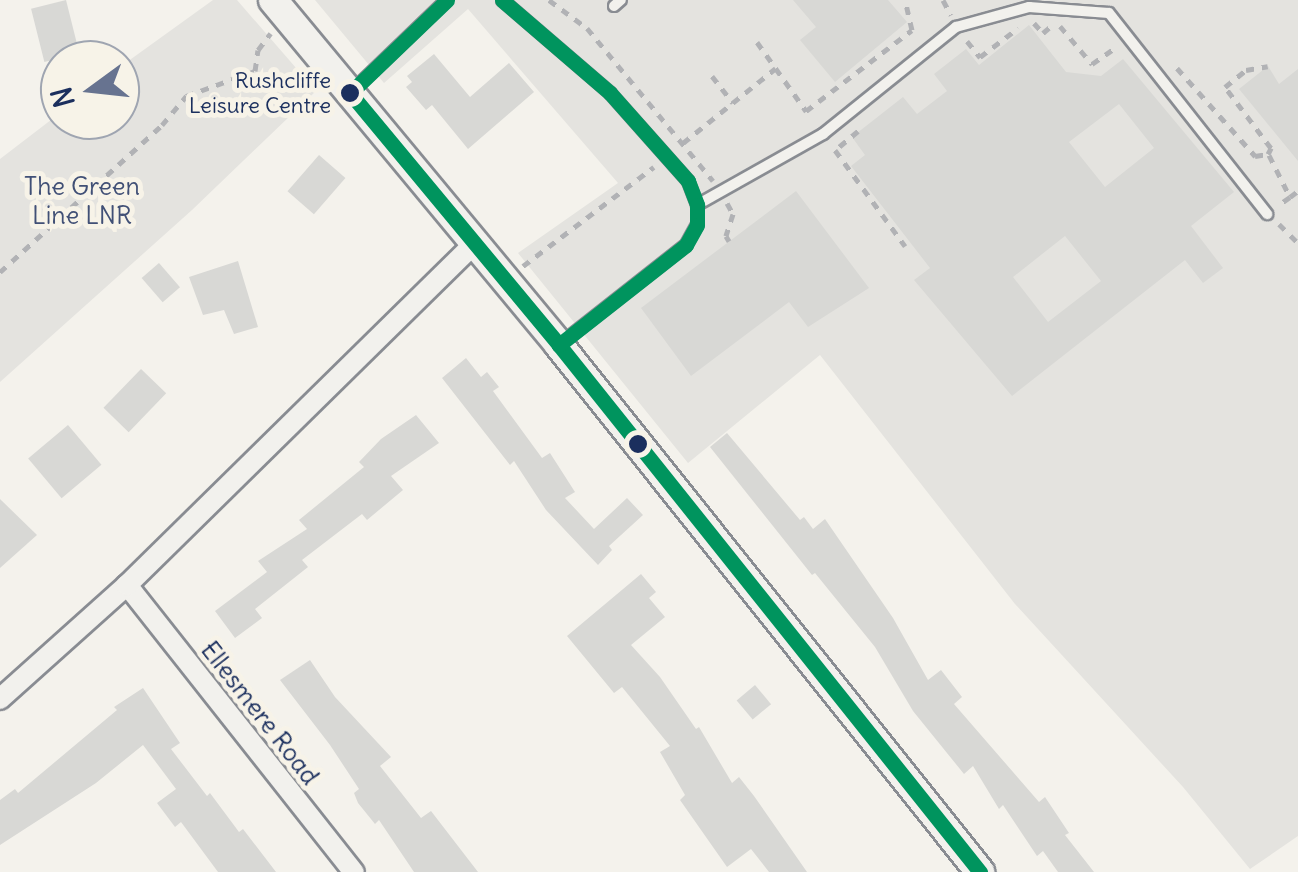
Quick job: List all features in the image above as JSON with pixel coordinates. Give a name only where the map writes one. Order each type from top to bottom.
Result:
[{"type":"street","points":[[281,9],[559,345],[980,872]]},
{"type":"street","points":[[0,698],[128,585],[475,243]]},
{"type":"street","name":"Ellesmere Road","points":[[128,585],[354,872]]},
{"type":"lane","points":[[350,93],[448,0]]},
{"type":"lane","points":[[502,0],[610,92],[688,181],[698,205],[696,226],[686,245],[559,345]]},
{"type":"lane","points":[[1073,10],[1086,0]]},
{"type":"lane","points":[[698,205],[823,134],[956,26],[1003,10],[1073,10],[1109,13],[1268,214]]},
{"type":"path","points":[[549,0],[586,28]]},
{"type":"path","points":[[757,42],[806,111],[912,30],[905,0]]},
{"type":"path","points":[[0,272],[162,125],[186,96],[255,71],[258,50],[281,9]]},
{"type":"path","points":[[956,50],[968,40],[980,56],[1030,19],[1043,33],[1056,21],[1092,64],[1130,36]]},
{"type":"path","points":[[1268,66],[1246,70],[1225,86],[1271,148],[1268,154]]},
{"type":"path","points":[[683,143],[776,68]]},
{"type":"path","points":[[712,76],[733,103]]},
{"type":"path","points":[[1204,98],[1255,156],[1268,154]]},
{"type":"path","points":[[863,126],[835,150],[905,246]]},
{"type":"path","points":[[1268,154],[1290,197]]},
{"type":"path","points":[[504,278],[564,238],[656,165]]},
{"type":"path","points":[[1298,190],[1268,214],[1298,243]]},
{"type":"shaded area","name":"The Green Line LNR","points":[[213,0],[237,0],[316,91],[192,210],[0,382],[0,159],[40,128],[40,140],[140,140],[140,53]]},
{"type":"shaded area","points":[[315,0],[1298,0],[1298,836],[1250,869],[1183,787],[1015,604],[820,355],[688,463],[518,253],[618,183],[468,9],[384,83]]},
{"type":"building","points":[[66,0],[76,40],[40,40],[40,45],[31,9]]},
{"type":"building","points":[[793,0],[888,0],[907,22],[835,82],[800,40],[816,27]]},
{"type":"building","points":[[1029,25],[1066,72],[1101,76],[1123,59],[1234,192],[1191,226],[1223,268],[1203,283],[1185,260],[1012,396],[914,280],[930,268],[851,166],[865,155],[852,137],[903,97],[917,114],[947,91],[934,74],[966,49],[979,65]],"holes":[[[1119,104],[1154,148],[1105,187],[1069,142]],[[1065,236],[1101,281],[1048,322],[1013,277]]]},
{"type":"building","points":[[434,54],[470,97],[509,63],[534,92],[468,149],[432,105],[426,110],[406,87],[412,82],[407,76]]},
{"type":"building","points":[[1268,66],[1279,84],[1298,69],[1298,161],[1239,89]]},
{"type":"building","points":[[319,155],[345,178],[314,214],[288,191]]},
{"type":"building","points":[[796,191],[869,288],[808,327],[789,302],[691,376],[641,308]]},
{"type":"building","points":[[238,261],[258,327],[234,334],[224,310],[203,315],[189,277]]},
{"type":"building","points":[[159,263],[180,287],[163,302],[142,278]]},
{"type":"building","points":[[466,358],[481,377],[487,372],[499,387],[493,391],[542,458],[550,453],[575,492],[565,498],[594,529],[627,498],[643,515],[609,546],[612,550],[598,565],[546,510],[514,461],[510,465],[442,378]]},
{"type":"building","points":[[141,369],[166,393],[129,432],[103,408]]},
{"type":"building","points":[[416,415],[439,443],[391,476],[403,490],[367,520],[362,514],[302,560],[308,567],[255,609],[262,618],[235,638],[215,611],[267,572],[258,561],[307,529],[299,520],[364,467],[359,462],[381,439]]},
{"type":"building","points":[[68,425],[101,465],[62,498],[28,458]]},
{"type":"building","points":[[727,433],[800,520],[804,517],[813,529],[825,519],[893,618],[928,680],[941,670],[962,697],[954,704],[1039,802],[1045,797],[1069,833],[1065,835],[1094,872],[1058,872],[1043,851],[1037,856],[1003,805],[999,809],[973,766],[964,774],[913,711],[875,647],[710,447]]},
{"type":"building","points":[[0,499],[37,535],[0,568]]},
{"type":"building","points":[[641,574],[656,592],[649,598],[665,617],[631,645],[660,677],[696,729],[699,727],[732,783],[739,777],[807,872],[769,872],[751,849],[727,867],[680,800],[685,795],[660,752],[670,746],[622,687],[614,693],[567,636]]},
{"type":"building","points":[[310,660],[335,697],[391,757],[380,766],[421,818],[431,811],[478,872],[414,872],[379,820],[375,824],[358,803],[354,793],[359,789],[280,680]]},
{"type":"building","points":[[755,685],[771,704],[753,720],[737,700]]},
{"type":"building","points":[[143,688],[180,743],[171,749],[207,796],[210,793],[239,832],[243,829],[276,872],[218,872],[181,822],[175,827],[157,803],[176,789],[143,745],[96,783],[0,845],[0,800],[15,789],[18,793],[117,710],[114,707]]},
{"type":"transit line","points":[[447,0],[350,93],[559,345],[980,872]]},
{"type":"transit line","points":[[502,0],[610,93],[688,181],[697,205],[697,225],[686,245],[559,345]]},
{"type":"place","name":"Rushcliffe Leisure Centre","points":[[350,93]]}]
